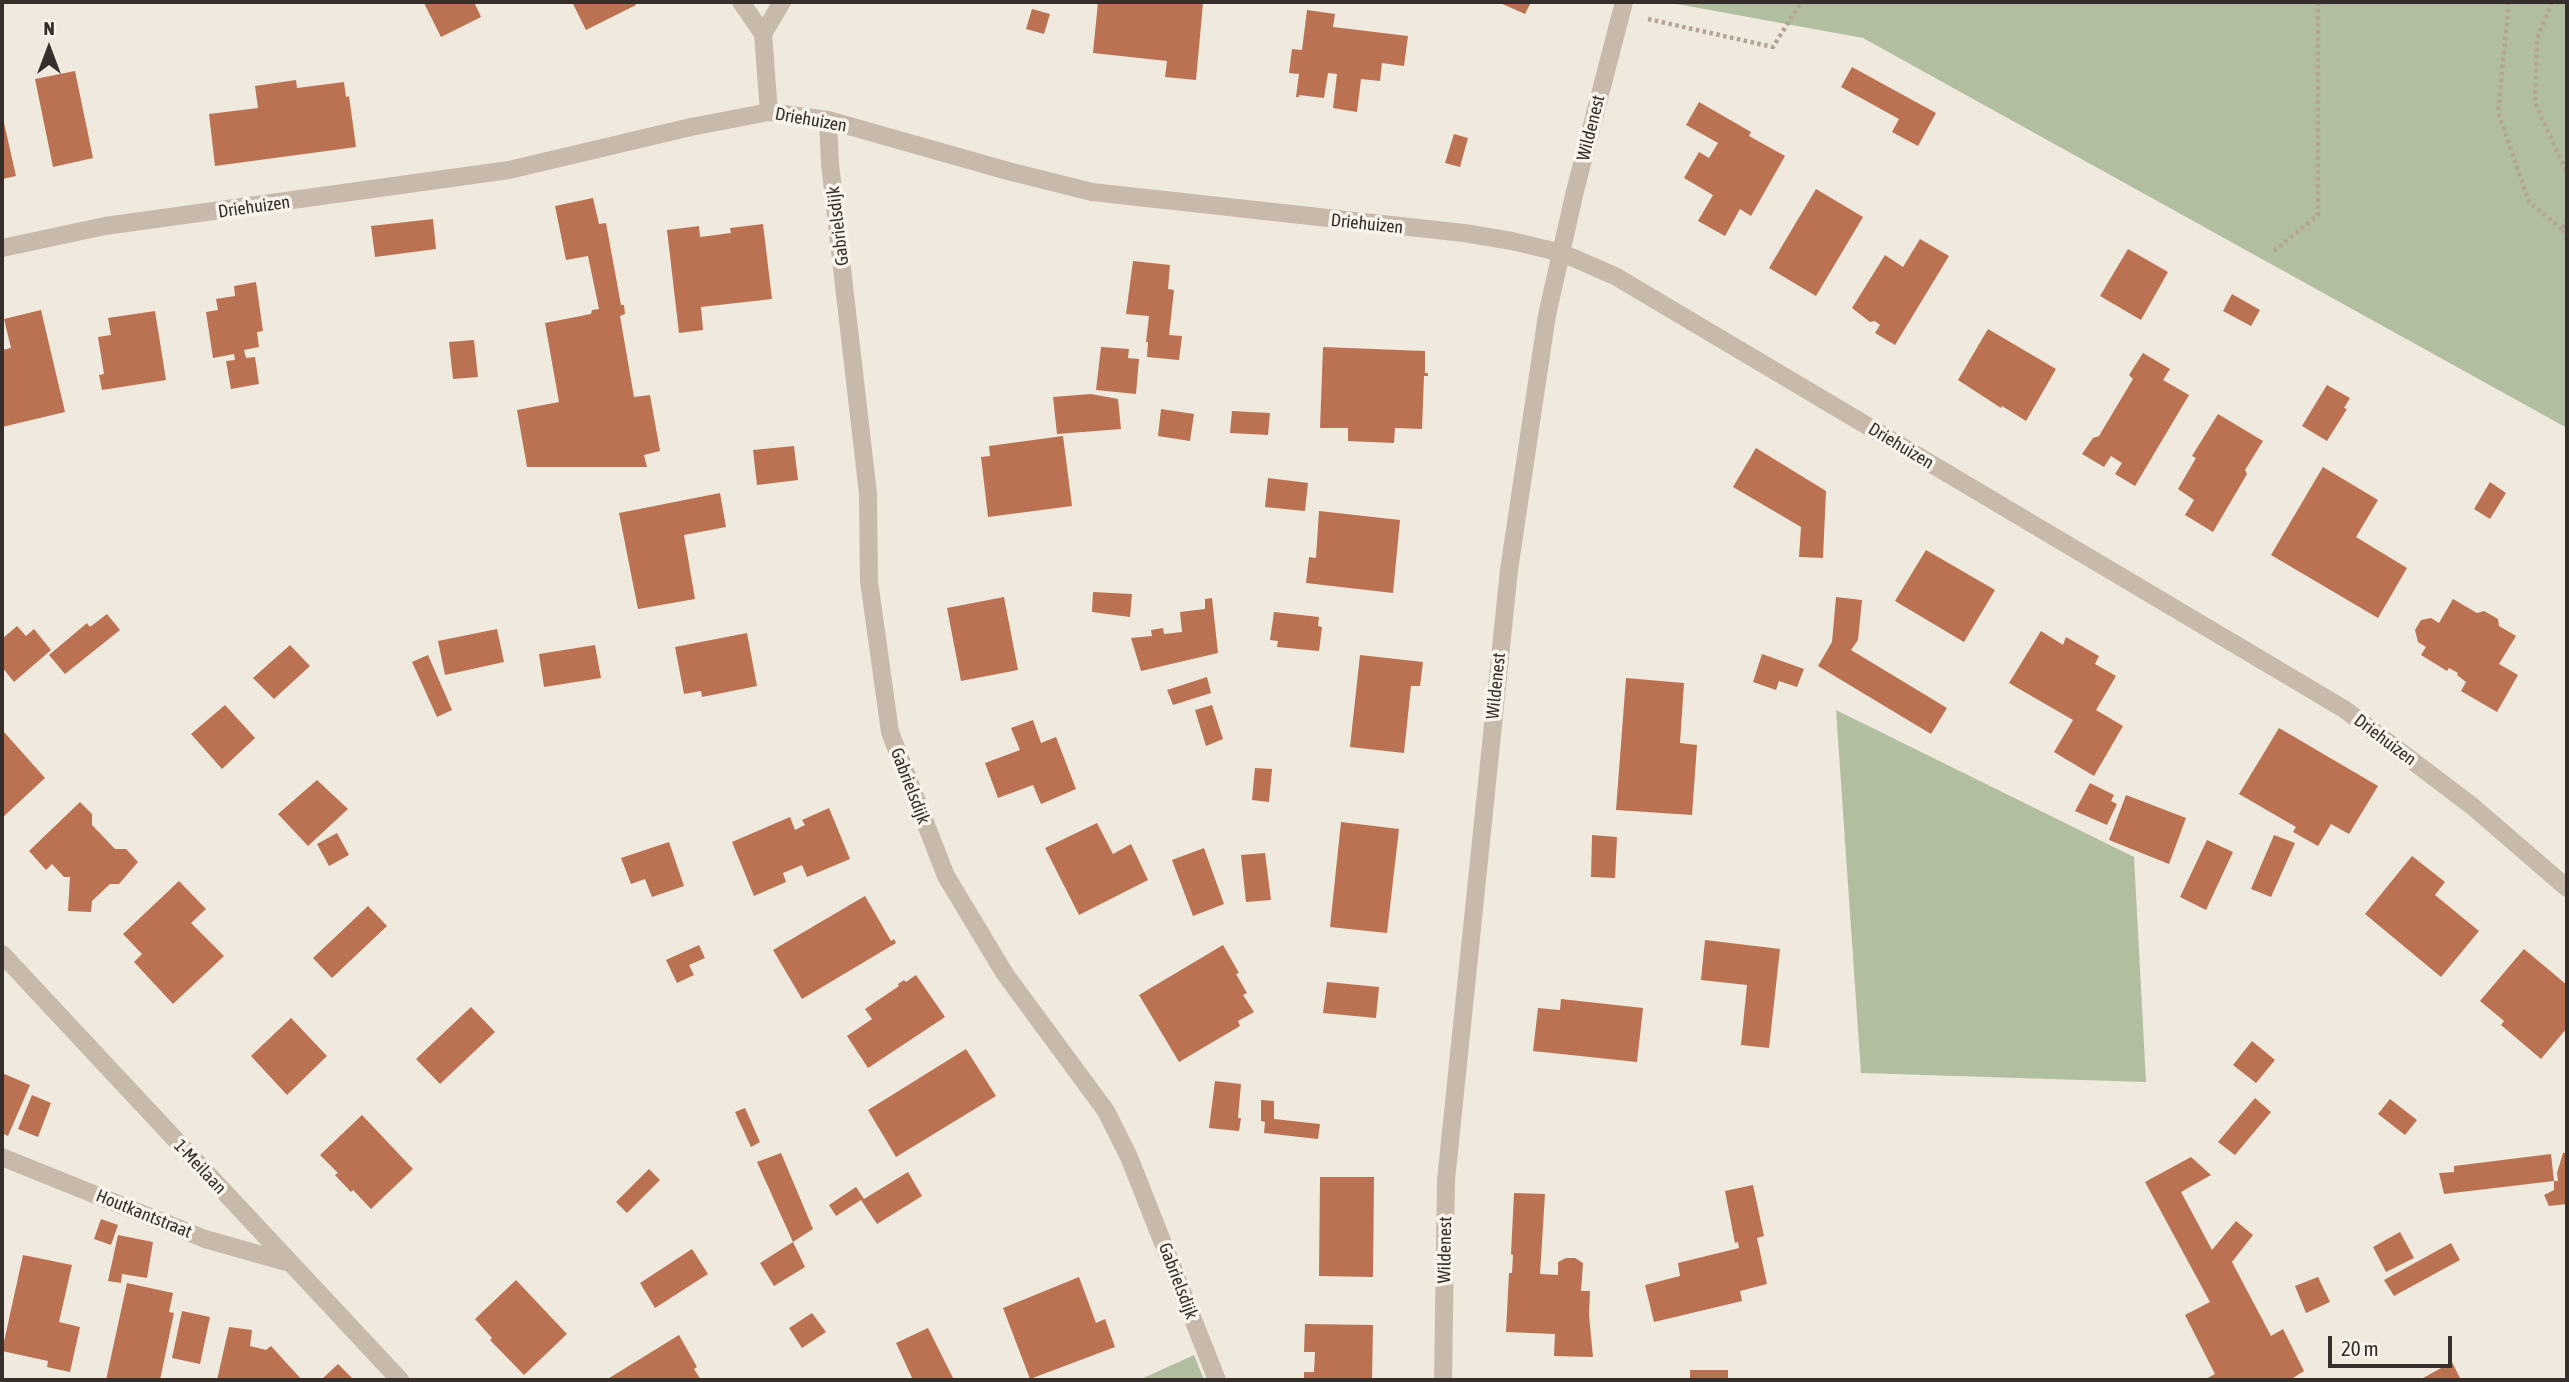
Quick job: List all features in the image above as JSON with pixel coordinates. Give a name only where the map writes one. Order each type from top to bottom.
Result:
[{"type":"street","points":[[741,2],[763,34],[769,112]]},
{"type":"street","points":[[763,34],[782,2]]},
{"type":"street","name":"Wildenest","points":[[1443,1380],[1446,1180],[1462,1003],[1509,570],[1547,315],[1575,191],[1622,7]]},
{"type":"street","name":"Driehuizen","points":[[2,248],[105,226],[509,170],[691,127],[769,112],[828,120],[1008,172],[1091,192],[1464,233],[1562,253],[1615,276],[2344,709],[2472,806],[2567,888]]},
{"type":"street","name":"Gabrielsdijk","points":[[828,120],[830,164],[868,494],[869,581],[890,732],[946,876],[1005,974],[1106,1111],[1129,1157],[1217,1380]]},
{"type":"street","name":"1-Meilaan","points":[[2,954],[400,1380]]},
{"type":"street","name":"Houtkantstraat","points":[[2,1157],[205,1239],[290,1263]]},
{"type":"path","points":[[1622,7],[1773,47],[1801,2]]},
{"type":"path","points":[[2274,251],[2318,215],[2318,2]]},
{"type":"path","points":[[2509,2],[2498,112],[2529,202],[2563,230],[2567,241]]},
{"type":"path","points":[[2552,2],[2537,38],[2535,103],[2567,173]]},
{"type":"path","points":[[2563,230],[2567,219]]},
{"type":"green space","points":[[1666,2],[2567,2],[2567,428],[1863,38]]},
{"type":"green space","points":[[1836,710],[2134,857],[2146,1082],[1861,1073]]},
{"type":"green space","points":[[1194,1355],[1204,1380],[1139,1380]]},
{"type":"building","points":[[474,2],[481,17],[441,37],[424,3]]},
{"type":"building","points":[[572,2],[634,2],[636,5],[586,30]]},
{"type":"building","points":[[1098,2],[1203,3],[1196,80],[1165,77],[1167,61],[1093,53]]},
{"type":"building","points":[[1498,2],[1531,2],[1525,14]]},
{"type":"building","points":[[1032,9],[1050,14],[1044,34],[1026,29]]},
{"type":"building","points":[[1307,10],[1335,14],[1333,27],[1408,36],[1404,66],[1382,63],[1380,81],[1361,79],[1357,112],[1333,108],[1337,74],[1328,73],[1324,98],[1299,95],[1296,97],[1299,74],[1289,73],[1292,49],[1302,50]]},
{"type":"building","points":[[1852,67],[1936,113],[1918,146],[1892,132],[1899,119],[1841,87]]},
{"type":"building","points":[[75,71],[93,158],[53,167],[35,79]]},
{"type":"building","points":[[296,80],[297,88],[344,82],[346,97],[349,96],[356,147],[215,166],[209,114],[258,108],[255,86]]},
{"type":"building","points":[[1699,102],[1751,132],[1749,136],[1785,156],[1751,216],[1740,209],[1725,236],[1698,221],[1713,195],[1684,178],[1699,152],[1709,158],[1718,143],[1686,125]]},
{"type":"building","points":[[2,114],[16,176],[2,179]]},
{"type":"building","points":[[1454,134],[1468,138],[1460,167],[1445,163]]},
{"type":"building","points":[[1816,189],[1863,217],[1816,296],[1769,268]]},
{"type":"building","points":[[593,198],[599,224],[606,223],[621,305],[624,305],[625,314],[620,316],[634,397],[650,395],[660,451],[644,455],[647,467],[527,467],[517,410],[559,402],[545,323],[591,314],[592,310],[599,309],[588,256],[566,260],[555,206]]},
{"type":"building","points":[[433,219],[436,249],[375,257],[371,226]]},
{"type":"building","points":[[763,224],[772,299],[701,307],[703,330],[679,333],[667,230],[699,226],[700,237],[731,233],[730,228]]},
{"type":"building","points":[[1920,239],[1949,256],[1895,345],[1875,333],[1880,325],[1875,321],[1870,322],[1852,308],[1885,255],[1903,267]]},
{"type":"building","points":[[2128,249],[2168,272],[2141,320],[2100,296]]},
{"type":"building","points":[[1133,261],[1170,265],[1168,289],[1174,290],[1169,335],[1182,336],[1179,360],[1147,357],[1149,316],[1126,314]]},
{"type":"building","points":[[256,282],[263,331],[257,332],[259,347],[244,350],[246,358],[255,357],[259,384],[231,389],[226,361],[235,360],[234,354],[213,358],[206,312],[218,310],[216,299],[235,296],[234,286]]},
{"type":"building","points":[[2232,294],[2260,310],[2251,326],[2223,311]]},
{"type":"building","points":[[41,310],[65,412],[2,427],[2,350],[11,348],[4,319]]},
{"type":"building","points":[[155,311],[166,380],[102,390],[99,375],[104,374],[98,337],[111,335],[108,318]]},
{"type":"building","points":[[1988,329],[2056,369],[2026,421],[1958,380]]},
{"type":"building","points":[[474,340],[478,377],[453,379],[449,342]]},
{"type":"building","points":[[1101,347],[1129,349],[1128,358],[1139,359],[1136,394],[1096,390]]},
{"type":"building","points":[[1323,347],[1425,351],[1425,373],[1428,373],[1428,376],[1424,376],[1422,429],[1395,428],[1394,443],[1348,441],[1348,428],[1320,428]]},
{"type":"building","points":[[2143,353],[2170,369],[2163,380],[2189,395],[2135,486],[2115,474],[2122,463],[2111,456],[2104,467],[2082,454],[2093,438],[2099,436],[2133,379],[2129,375]]},
{"type":"building","points":[[2327,385],[2350,398],[2344,408],[2347,409],[2327,441],[2302,426]]},
{"type":"building","points":[[1091,394],[1118,399],[1121,429],[1057,434],[1053,397]]},
{"type":"building","points":[[1161,409],[1194,414],[1190,441],[1158,436]]},
{"type":"building","points":[[1232,411],[1270,413],[1268,435],[1230,433]]},
{"type":"building","points":[[2218,414],[2263,441],[2213,532],[2185,515],[2194,500],[2178,489],[2196,458],[2192,456]]},
{"type":"building","points":[[1063,436],[1072,506],[988,517],[981,457],[990,456],[989,446]]},
{"type":"building","points":[[794,446],[798,480],[757,485],[753,450]]},
{"type":"building","points":[[1756,448],[1826,491],[1823,558],[1799,557],[1801,527],[1733,487]]},
{"type":"building","points":[[2323,467],[2378,500],[2356,537],[2407,568],[2378,618],[2271,555]]},
{"type":"building","points":[[1268,478],[1308,483],[1305,511],[1265,507]]},
{"type":"building","points":[[2490,482],[2506,493],[2490,519],[2474,509]]},
{"type":"building","points":[[720,493],[726,527],[684,535],[695,599],[638,609],[619,513]]},
{"type":"building","points":[[1319,511],[1400,520],[1393,593],[1306,583],[1309,557],[1316,558]]},
{"type":"building","points":[[1926,550],[1995,590],[1964,642],[1895,601]]},
{"type":"building","points":[[1093,592],[1132,594],[1130,617],[1092,612]]},
{"type":"building","points":[[1004,597],[1018,670],[961,681],[947,608]]},
{"type":"building","points":[[1836,597],[1862,600],[1858,640],[1851,650],[1947,708],[1931,734],[1818,666],[1832,642]]},
{"type":"building","points":[[1212,598],[1218,653],[1141,671],[1131,638],[1152,636],[1151,630],[1163,628],[1164,634],[1182,632],[1180,612],[1205,609],[1205,599]]},
{"type":"building","points":[[2453,599],[2477,613],[2484,611],[2498,619],[2499,626],[2516,636],[2499,664],[2518,675],[2497,712],[2461,691],[2466,682],[2458,673],[2449,668],[2447,671],[2421,655],[2426,647],[2418,642],[2415,630],[2421,620],[2431,618],[2439,623]]},
{"type":"building","points":[[1274,612],[1319,617],[1318,626],[1322,627],[1319,651],[1277,647],[1278,641],[1270,640]]},
{"type":"building","points":[[107,614],[120,630],[65,674],[49,655],[87,623],[90,627]]},
{"type":"building","points":[[17,626],[26,636],[34,629],[51,650],[14,682],[2,667],[2,639]]},
{"type":"building","points":[[497,629],[504,662],[445,675],[438,641]]},
{"type":"building","points":[[2041,631],[2063,645],[2066,637],[2099,656],[2095,664],[2116,676],[2096,710],[2123,726],[2094,776],[2054,752],[2073,720],[2009,683]]},
{"type":"building","points":[[747,633],[757,686],[702,697],[701,691],[684,694],[675,647]]},
{"type":"building","points":[[290,645],[310,666],[274,699],[253,678]]},
{"type":"building","points":[[595,645],[601,678],[544,687],[539,654]]},
{"type":"building","points":[[1762,654],[1804,669],[1797,687],[1779,681],[1776,690],[1753,682]]},
{"type":"building","points":[[428,655],[452,710],[437,717],[412,662]]},
{"type":"building","points":[[1360,655],[1423,662],[1420,686],[1411,686],[1404,753],[1350,747]]},
{"type":"building","points":[[1207,677],[1211,693],[1173,705],[1167,690]]},
{"type":"building","points":[[1626,678],[1684,683],[1680,743],[1697,745],[1692,815],[1616,810]]},
{"type":"building","points":[[225,705],[255,738],[222,769],[191,734]]},
{"type":"building","points":[[1212,705],[1223,739],[1206,746],[1195,710]]},
{"type":"building","points":[[1033,720],[1041,743],[1056,737],[1076,789],[1041,804],[1033,785],[998,798],[985,763],[1020,750],[1011,728]]},
{"type":"building","points":[[2279,728],[2378,786],[2349,834],[2331,824],[2318,846],[2293,832],[2296,827],[2239,794]]},
{"type":"building","points":[[4,732],[45,778],[2,818],[2,735]]},
{"type":"building","points":[[1255,768],[1272,769],[1269,802],[1252,800]]},
{"type":"building","points":[[317,780],[348,809],[308,846],[278,814]]},
{"type":"building","points":[[2090,783],[2114,795],[2111,801],[2117,804],[2107,825],[2075,811]]},
{"type":"building","points":[[2126,795],[2186,818],[2169,864],[2109,840]]},
{"type":"building","points":[[80,802],[92,814],[92,825],[115,849],[126,849],[138,862],[119,884],[110,884],[92,901],[91,912],[68,911],[70,877],[64,877],[52,864],[46,870],[29,851]]},
{"type":"building","points":[[829,808],[850,859],[807,877],[802,865],[783,873],[786,882],[754,896],[732,842],[790,817],[795,830],[805,825],[802,820]]},
{"type":"building","points":[[1341,822],[1399,829],[1387,933],[1330,927]]},
{"type":"building","points":[[1097,823],[1113,854],[1131,844],[1148,880],[1079,915],[1045,848]]},
{"type":"building","points":[[337,833],[349,855],[329,866],[317,844]]},
{"type":"building","points":[[1592,835],[1617,837],[1615,878],[1591,877]]},
{"type":"building","points":[[2274,835],[2295,843],[2271,897],[2251,889]]},
{"type":"building","points":[[2207,840],[2233,852],[2206,910],[2180,897]]},
{"type":"building","points":[[669,842],[684,886],[652,897],[645,879],[631,884],[621,858]]},
{"type":"building","points":[[1204,848],[1224,904],[1193,916],[1172,860]]},
{"type":"building","points":[[1265,853],[1271,900],[1246,902],[1241,855]]},
{"type":"building","points":[[2412,856],[2445,882],[2435,895],[2479,931],[2441,977],[2365,914]]},
{"type":"building","points":[[179,881],[206,909],[191,923],[224,956],[173,1004],[134,962],[142,954],[123,934]]},
{"type":"building","points":[[865,896],[891,941],[894,939],[896,943],[802,999],[773,950]]},
{"type":"building","points":[[368,906],[387,926],[332,978],[313,958]]},
{"type":"building","points":[[1705,940],[1780,949],[1769,1048],[1741,1045],[1747,985],[1701,980]]},
{"type":"building","points":[[699,945],[705,958],[689,965],[694,975],[677,983],[666,960]]},
{"type":"building","points":[[1223,945],[1247,993],[1243,995],[1254,1012],[1238,1021],[1240,1026],[1179,1062],[1139,995]]},
{"type":"building","points":[[2524,949],[2567,985],[2567,1028],[2541,1059],[2501,1025],[2504,1021],[2480,1001]]},
{"type":"building","points":[[916,975],[945,1017],[868,1068],[847,1036],[872,1019],[865,1009],[904,980],[906,982]]},
{"type":"building","points":[[1327,982],[1379,987],[1376,1018],[1323,1013]]},
{"type":"building","points":[[1561,999],[1643,1008],[1637,1062],[1533,1051],[1538,1008],[1560,1010]]},
{"type":"building","points":[[471,1007],[495,1032],[440,1084],[416,1059]]},
{"type":"building","points":[[291,1018],[327,1056],[287,1095],[251,1056]]},
{"type":"building","points":[[2252,1041],[2275,1060],[2256,1083],[2233,1065]]},
{"type":"building","points":[[966,1049],[996,1096],[896,1157],[868,1110]]},
{"type":"building","points":[[2,1073],[30,1085],[8,1136],[2,1133]]},
{"type":"building","points":[[1215,1081],[1241,1084],[1239,1131],[1209,1128]]},
{"type":"building","points":[[32,1095],[51,1103],[38,1137],[18,1129]]},
{"type":"building","points":[[2255,1098],[2271,1112],[2235,1155],[2218,1142]]},
{"type":"building","points":[[2390,1099],[2417,1120],[2405,1135],[2378,1114]]},
{"type":"building","points":[[1261,1100],[1274,1101],[1274,1119],[1320,1124],[1318,1139],[1264,1133]]},
{"type":"building","points":[[745,1108],[760,1142],[751,1147],[735,1112]]},
{"type":"building","points":[[362,1115],[413,1169],[371,1209],[353,1190],[351,1192],[335,1175],[338,1173],[320,1155]]},
{"type":"building","points":[[781,1153],[813,1229],[793,1242],[757,1162]]},
{"type":"building","points":[[2563,1153],[2567,1153],[2567,1204],[2549,1206],[2544,1195],[2554,1190],[2554,1181],[2558,1181],[2557,1173]]},
{"type":"building","points":[[2551,1154],[2554,1181],[2444,1194],[2439,1173],[2454,1172],[2454,1166]]},
{"type":"building","points":[[2191,1157],[2211,1175],[2181,1192],[2212,1250],[2236,1221],[2253,1235],[2232,1262],[2271,1336],[2283,1329],[2304,1371],[2293,1378],[2294,1380],[2204,1380],[2215,1374],[2185,1315],[2210,1302],[2145,1182]]},
{"type":"building","points":[[649,1169],[660,1180],[627,1213],[616,1202]]},
{"type":"building","points":[[908,1172],[922,1196],[877,1224],[861,1200],[836,1216],[829,1205],[856,1187],[864,1199]]},
{"type":"building","points":[[1320,1177],[1374,1177],[1373,1277],[1319,1276]]},
{"type":"building","points":[[1753,1185],[1764,1236],[1757,1238],[1767,1284],[1740,1291],[1742,1301],[1654,1322],[1645,1285],[1680,1276],[1678,1263],[1739,1248],[1738,1242],[1735,1243],[1725,1191]]},
{"type":"building","points":[[1514,1193],[1545,1194],[1540,1274],[1558,1275],[1558,1262],[1566,1258],[1575,1258],[1583,1263],[1581,1291],[1590,1291],[1593,1357],[1554,1356],[1555,1334],[1506,1332],[1509,1273],[1512,1273]]},
{"type":"building","points":[[101,1219],[118,1225],[111,1245],[94,1239]]},
{"type":"building","points":[[2400,1232],[2414,1258],[2386,1272],[2373,1247]]},
{"type":"building","points":[[118,1235],[153,1242],[147,1278],[122,1274],[121,1283],[108,1281]]},
{"type":"building","points":[[793,1242],[805,1267],[774,1286],[760,1263]]},
{"type":"building","points":[[2451,1243],[2460,1260],[2394,1296],[2384,1280]]},
{"type":"building","points":[[692,1249],[708,1274],[655,1308],[640,1283]]},
{"type":"building","points":[[23,1255],[72,1265],[59,1322],[80,1327],[70,1372],[47,1367],[48,1361],[2,1351]]},
{"type":"building","points":[[1079,1277],[1096,1323],[1105,1319],[1115,1347],[1030,1379],[1003,1308]]},
{"type":"building","points":[[2318,1277],[2330,1302],[2306,1313],[2295,1286]]},
{"type":"building","points":[[516,1280],[567,1334],[524,1375],[490,1340],[492,1338],[475,1319]]},
{"type":"building","points":[[127,1283],[173,1293],[169,1312],[174,1313],[160,1380],[106,1380]]},
{"type":"building","points":[[182,1311],[210,1317],[200,1364],[172,1358]]},
{"type":"building","points":[[812,1313],[826,1332],[802,1348],[789,1328]]},
{"type":"building","points":[[1305,1324],[1373,1325],[1372,1380],[1304,1380],[1304,1372],[1314,1372],[1315,1352],[1304,1352]]},
{"type":"building","points":[[229,1327],[252,1330],[250,1346],[266,1350],[271,1346],[302,1380],[217,1380]]},
{"type":"building","points":[[928,1328],[954,1380],[913,1380],[896,1343]]},
{"type":"building","points":[[679,1335],[697,1367],[694,1369],[701,1380],[606,1380]]},
{"type":"building","points":[[2452,1362],[2461,1380],[2424,1380],[2423,1378]]},
{"type":"building","points":[[338,1364],[354,1380],[321,1380]]},
{"type":"building","points":[[1690,1370],[1728,1370],[1728,1380],[1690,1380]]}]
